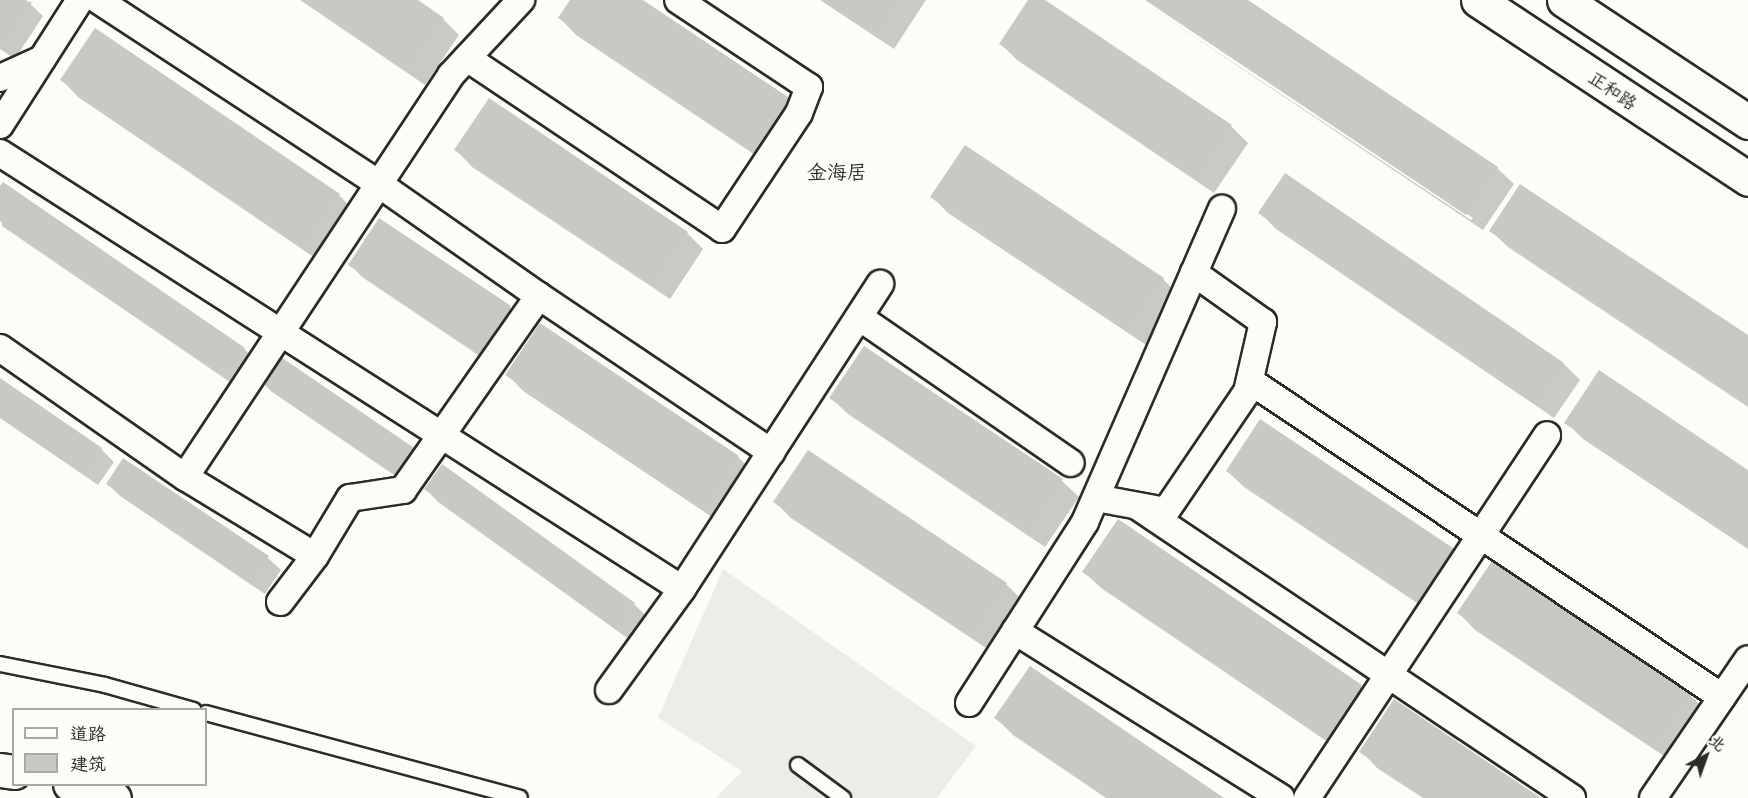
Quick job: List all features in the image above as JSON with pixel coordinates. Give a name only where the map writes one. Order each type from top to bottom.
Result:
[{"type":"main road","name":"正和路","points":[[1478,0],[1748,179]]},
{"type":"main road","points":[[1564,0],[1748,122]]},
{"type":"main road","points":[[76,786],[114,798]]},
{"type":"street","points":[[0,125],[80,0]]},
{"type":"street","points":[[98,0],[379,184],[539,296],[771,452]]},
{"type":"street","points":[[185,477],[451,75],[521,0]]},
{"type":"street","points":[[467,58],[722,229],[799,113],[809,87],[678,0]]},
{"type":"street","points":[[0,78],[42,60]]},
{"type":"street","points":[[0,153],[682,589]]},
{"type":"street","points":[[969,703],[1085,522],[1222,209]]},
{"type":"street","points":[[1096,498],[1166,511],[1247,392],[1263,322],[1194,273]]},
{"type":"street","points":[[609,690],[682,589],[880,284]]},
{"type":"street","points":[[280,602],[315,556],[350,498],[403,490],[539,296]]},
{"type":"street","points":[[859,317],[1071,463]]},
{"type":"street","points":[[0,348],[185,477],[315,556]]},
{"type":"street","points":[[1250,381],[1722,697]]},
{"type":"street","points":[[1308,798],[1547,435]]},
{"type":"street","points":[[1137,506],[1572,798]]},
{"type":"street","points":[[1015,631],[1281,798]]},
{"type":"street","points":[[1653,798],[1748,659]]},
{"type":"lane","points":[[0,664],[105,685],[187,708]]},
{"type":"lane","points":[[207,712],[513,797]]},
{"type":"lane","points":[[798,765],[843,798]]},
{"type":"shaded area","points":[[723,569],[976,746],[937,798],[716,798],[742,771],[658,718]]},
{"type":"building","points":[[0,0],[32,2],[0,49]]},
{"type":"building","points":[[306,0],[418,0],[444,18],[408,70]]},
{"type":"building","points":[[570,0],[643,0],[791,99],[756,151],[558,18]]},
{"type":"building","points":[[826,0],[899,0],[877,34]]},
{"type":"building","points":[[1028,0],[1045,0],[1232,125],[1197,178],[999,44]]},
{"type":"building","points":[[1145,0],[1248,0],[1498,167],[1466,215]]},
{"type":"building","points":[[95,28],[340,194],[304,247],[60,80]]},
{"type":"building","points":[[489,98],[688,232],[653,284],[454,150]]},
{"type":"building","points":[[965,145],[1164,278],[1129,330],[930,197]]},
{"type":"building","points":[[1285,173],[1564,363],[1537,403],[1258,213]]},
{"type":"building","points":[[3,182],[245,348],[226,376],[0,221],[0,186]]},
{"type":"building","points":[[1520,184],[1748,335],[1748,403],[1489,231]]},
{"type":"building","points":[[379,218],[511,306],[480,353],[348,265]]},
{"type":"building","points":[[540,323],[739,456],[704,508],[505,375]]},
{"type":"building","points":[[864,346],[1063,479],[1028,531],[829,398]]},
{"type":"building","points":[[275,353],[420,452],[403,478],[257,379]]},
{"type":"building","points":[[1599,370],[1748,470],[1748,545],[1564,423]]},
{"type":"building","points":[[0,378],[102,448],[85,474],[0,416]]},
{"type":"building","points":[[1260,419],[1459,552],[1424,604],[1226,471]]},
{"type":"building","points":[[808,450],[1007,583],[972,635],[773,502]]},
{"type":"building","points":[[123,458],[269,556],[251,582],[106,484]]},
{"type":"building","points":[[442,464],[635,603],[617,628],[424,489]]},
{"type":"building","points":[[1118,519],[1362,685],[1327,738],[1082,572]]},
{"type":"building","points":[[1492,561],[1691,694],[1656,747],[1457,613]]},
{"type":"building","points":[[1030,666],[1224,798],[1111,798],[994,718]]},
{"type":"building","points":[[1394,699],[1541,798],[1429,798],[1359,752]]},
{"type":"district","name":"金海居","points":[[837,171]]}]
